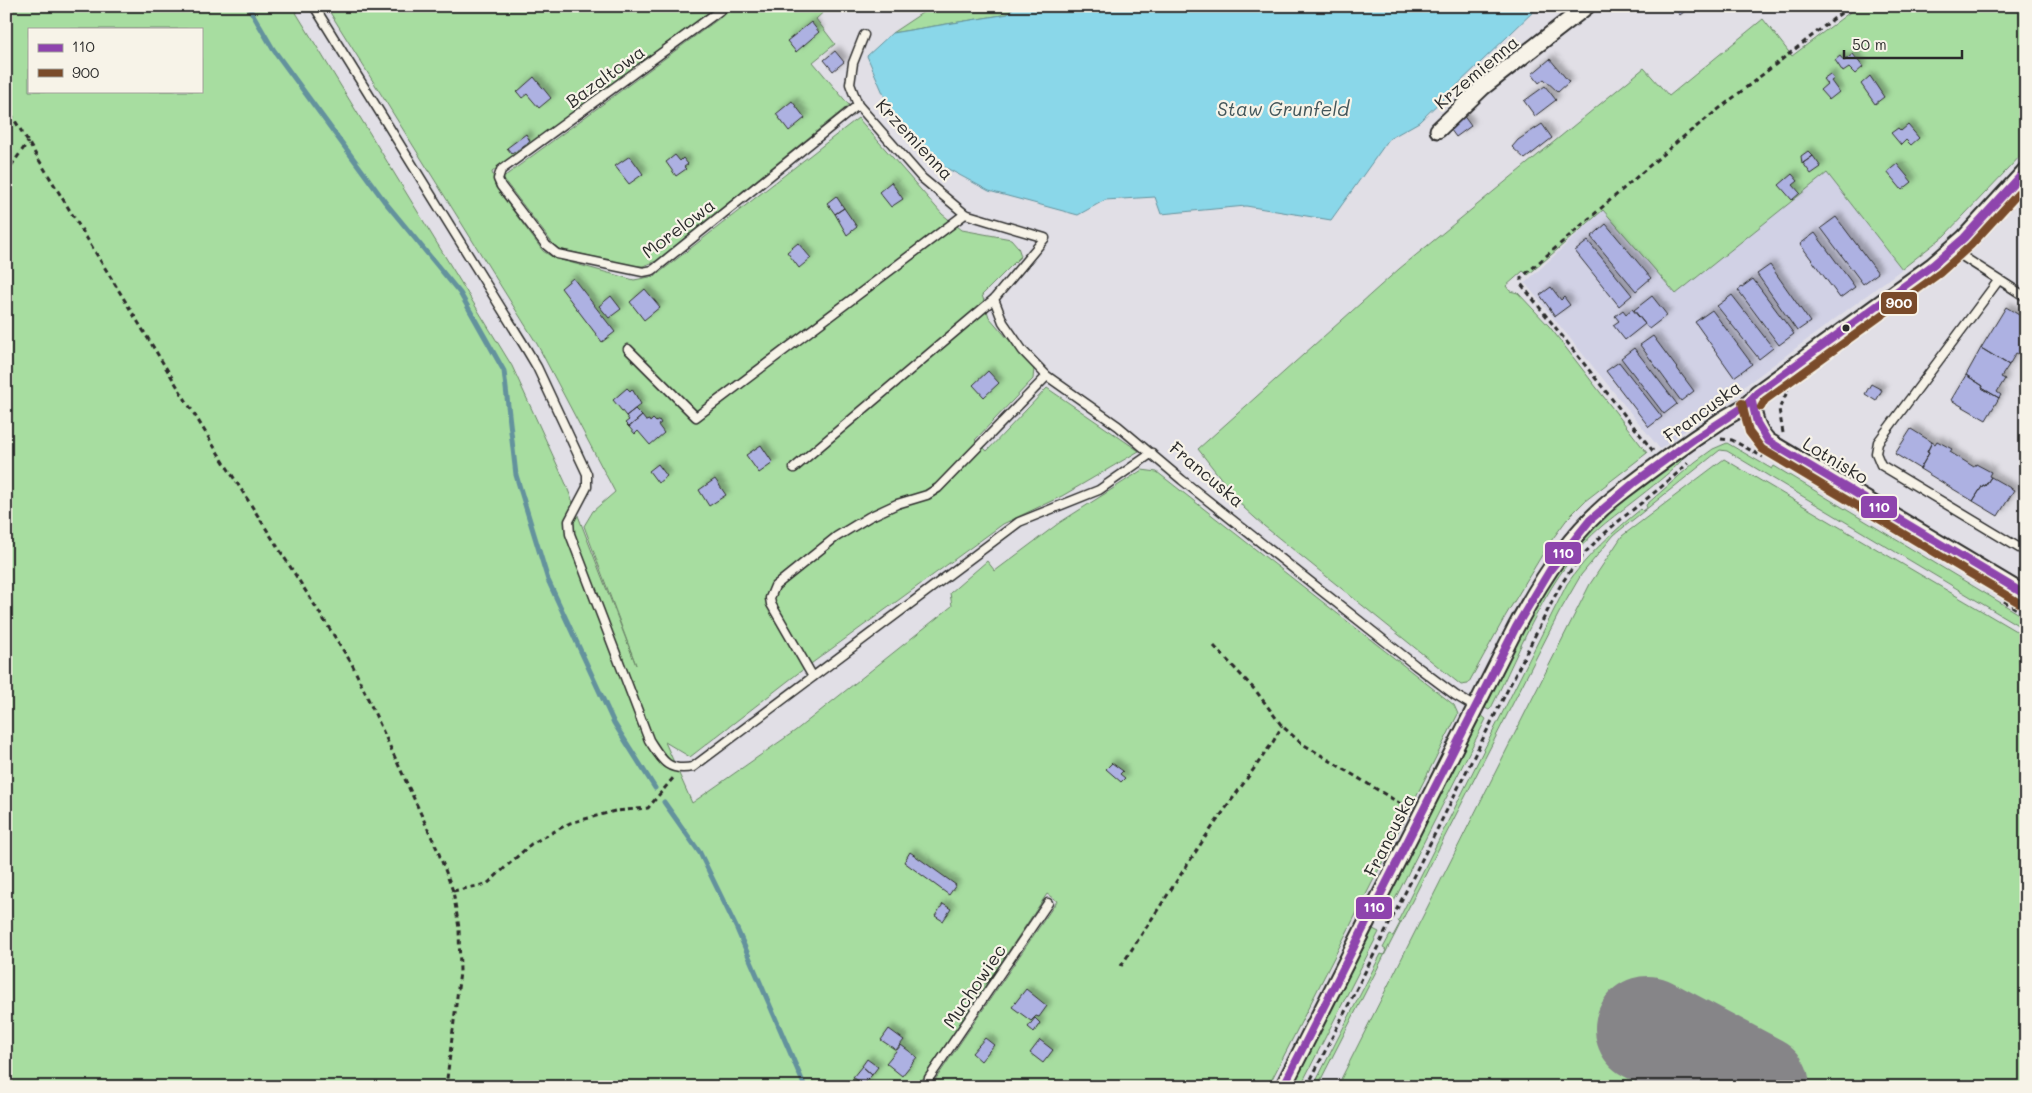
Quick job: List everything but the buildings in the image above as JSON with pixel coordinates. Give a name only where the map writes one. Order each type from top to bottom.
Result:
[{"type":"street","name":"Krzemienna","points":[[1438,130],[1483,87],[1587,6]]},
{"type":"street","name":"Francuska","points":[[1283,1087],[1530,600],[1563,550],[1602,508],[1720,420],[1752,402],[1757,393],[1933,265],[1995,205],[2026,170]]},
{"type":"street","name":"Lotnisko","points":[[1752,402],[1754,418],[1768,441],[2026,595]]},
{"type":"lane","points":[[314,6],[537,367],[587,474],[587,487],[569,521],[570,534],[650,740],[661,758],[672,768],[680,770],[693,767],[1019,522],[1099,490],[1152,453]]},
{"type":"lane","name":"Bazaltowa","points":[[501,170],[726,6]]},
{"type":"lane","name":"Krzemienna","points":[[864,35],[853,63],[850,84],[858,105],[922,178],[965,214],[1045,238],[994,299]]},
{"type":"lane","name":"Morelowa","points":[[501,170],[498,178],[501,186],[546,245],[557,254],[643,272],[653,270],[661,264],[858,105]]},
{"type":"lane","points":[[628,349],[696,417],[965,214]]},
{"type":"lane","points":[[1951,249],[1998,281],[2026,297]]},
{"type":"lane","points":[[1998,281],[1878,442],[1876,453],[1880,465],[2026,552]]},
{"type":"lane","points":[[794,468],[994,299],[1003,322],[1023,351],[1047,376],[938,488],[927,495],[897,504],[869,517],[836,537],[775,586],[770,598],[771,604],[813,677]]},
{"type":"lane","name":"Francuska","points":[[1047,376],[1118,426],[1190,486],[1416,665],[1475,708]]},
{"type":"lane","name":"Muchowiec","points":[[927,1087],[929,1078],[1048,903]]},
{"type":"path","points":[[1662,462],[1521,284],[1520,278],[1678,140],[1850,6]]},
{"type":"path","points":[[6,106],[218,453],[352,664],[438,851],[453,891],[459,928],[460,972],[446,1087]]},
{"type":"path","points":[[6,173],[28,142]]},
{"type":"path","points":[[1716,442],[1730,439],[1768,460]]},
{"type":"path","points":[[1307,1087],[1563,581],[1592,544],[1691,460]]},
{"type":"path","points":[[1214,646],[1256,691],[1282,726],[1301,743],[1420,816]]},
{"type":"path","points":[[1120,966],[1282,726]]},
{"type":"path","points":[[453,891],[487,884],[530,844],[570,823],[615,810],[648,808],[680,770]]},
{"type":"shaded area","points":[[1827,172],[1902,269],[1660,449],[1525,283],[1603,210],[1676,294]]},
{"type":"green space","points":[[6,6],[292,6],[512,366],[565,482],[636,665],[584,526],[593,511],[615,492],[537,344],[326,6],[717,6],[492,172],[496,188],[543,251],[554,258],[634,280],[655,276],[858,118],[942,214],[962,230],[1011,239],[1018,247],[1021,256],[982,295],[989,317],[1034,369],[1033,379],[975,440],[987,451],[1047,388],[1139,451],[1062,496],[1003,524],[797,674],[690,757],[665,742],[692,803],[795,731],[952,606],[950,593],[987,561],[995,571],[1059,523],[1142,470],[1157,472],[1454,705],[1458,714],[1268,1087],[933,1087],[933,1083],[1057,901],[1047,894],[917,1087],[6,1087]]},
{"type":"green space","points":[[736,6],[830,6],[816,19],[835,44],[813,62],[849,105],[656,261],[643,266],[633,266],[559,249],[553,244],[504,180],[505,176]]},
{"type":"green space","points":[[926,6],[1015,6],[1008,14],[892,33],[928,9]]},
{"type":"green space","points":[[1858,6],[2026,6],[2026,150],[1944,236],[1902,269],[1827,173],[1676,294],[1603,210],[1528,275],[1523,271],[1506,286],[1510,291],[1518,293],[1549,326],[1647,453],[1585,501],[1568,518],[1548,545],[1468,684],[1461,685],[1264,526],[1244,508],[1198,449],[1399,269],[1644,68],[1669,96],[1763,19],[1792,56]]},
{"type":"green space","points":[[1727,443],[1772,469],[1774,466],[2026,618],[2026,630],[1727,451],[1720,450],[1614,535],[1581,575],[1559,613],[1317,1087],[1313,1087],[1381,954],[1384,955],[1386,950],[1383,948],[1390,935],[1393,936],[1400,923],[1398,921],[1567,584],[1592,553],[1621,526],[1641,509],[1643,511],[1647,508],[1646,505],[1695,462],[1713,449]]},
{"type":"green space","points":[[1683,458],[1660,480],[1602,526],[1583,544],[1552,587],[1538,611],[1491,708],[1489,710],[1485,708],[1534,610],[1563,564],[1598,523],[1618,505]]},
{"type":"green space","points":[[1724,459],[2026,637],[2026,1087],[1337,1087],[1590,584],[1622,536]]},
{"type":"green space","points":[[1481,715],[1486,719],[1388,913],[1382,909]]},
{"type":"green space","points":[[1373,929],[1379,932],[1300,1087],[1292,1087]]},
{"type":"water","name":"Staw Grunfeld","points":[[1015,6],[1539,6],[1419,122],[1389,139],[1331,220],[1246,206],[1161,214],[1155,197],[1105,200],[1078,215],[989,191],[939,164],[892,114],[867,56],[892,33],[1008,14]]},
{"type":"waterway","points":[[248,6],[273,49],[385,202],[460,293],[504,371],[516,475],[548,580],[614,723],[655,788]]},
{"type":"waterway","points":[[664,802],[700,853],[737,929],[805,1087]]},
{"type":"runway","points":[[1648,1029],[1757,1087]]},
{"type":"transit line","name":"110","points":[[1283,1087],[1516,627],[1550,570],[1590,520],[1635,482],[1694,439],[1745,406],[1757,393],[1933,265],[1964,238],[2026,170]]},
{"type":"transit line","name":"900","points":[[1761,407],[1765,400],[1940,273],[1971,245],[2026,185]]},
{"type":"transit line","name":"110","points":[[1752,402],[1757,423],[1768,441],[2026,595]]},
{"type":"transit line","name":"900","points":[[1742,403],[1749,432],[1762,449],[2021,604]]}]
